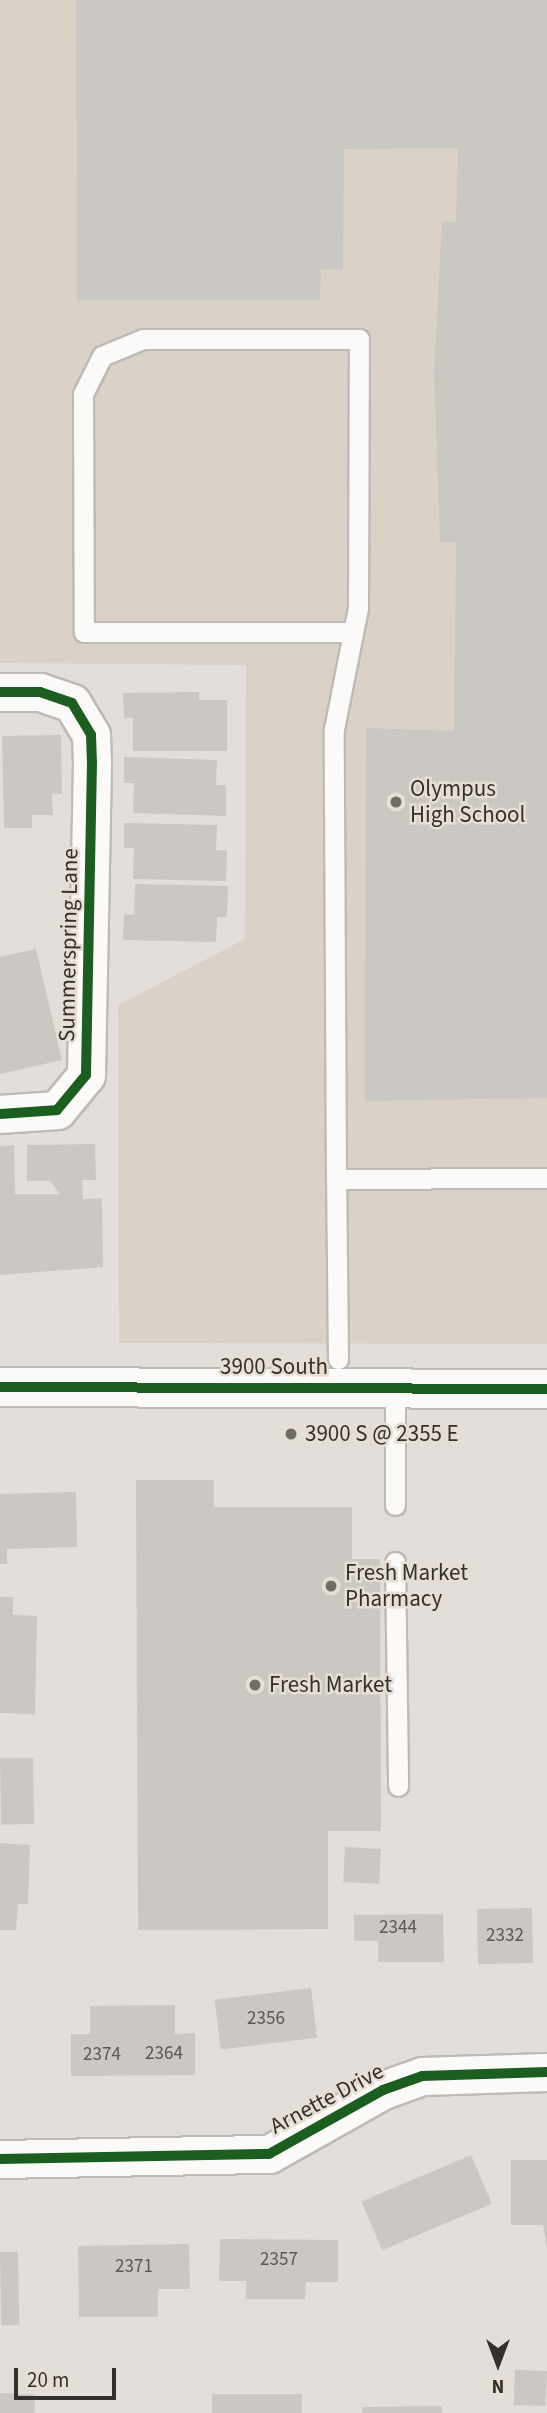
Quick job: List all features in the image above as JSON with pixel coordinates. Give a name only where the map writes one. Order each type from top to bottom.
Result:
[{"type":"main road","name":"3900 South","points":[[0,1387],[547,1389]]},
{"type":"street","name":"Summerspring Lane","points":[[0,692],[60,696],[82,714],[92,762],[86,1075],[57,1110],[0,1114]]},
{"type":"street","name":"Arnette Drive","points":[[0,2159],[269,2154],[383,2090],[422,2076],[547,2072]]},
{"type":"lane","points":[[338,1359],[334,729],[353,632],[359,339],[143,339],[102,356],[83,394],[84,632],[353,632]]},
{"type":"lane","points":[[336,1179],[547,1178]]},
{"type":"lane","points":[[395,1388],[396,1505]]},
{"type":"lane","points":[[396,1562],[398,1786]]},
{"type":"shaded area","name":"Olympus High School","points":[[0,0],[547,0],[547,1344],[119,1343],[118,1005],[245,939],[246,665],[0,663]]},
{"type":"building","name":"Olympus High School","points":[[76,0],[547,0],[547,1098],[365,1101],[366,728],[454,731],[456,542],[440,542],[434,372],[442,222],[456,222],[458,148],[344,149],[343,270],[321,269],[320,300],[77,300]]},
{"type":"building","points":[[199,692],[199,700],[227,700],[227,751],[133,751],[133,718],[124,718],[123,693]]},
{"type":"building","points":[[61,735],[62,794],[52,794],[53,815],[32,815],[32,828],[4,828],[2,736]]},
{"type":"building","points":[[124,757],[217,760],[216,785],[226,785],[226,816],[133,813],[134,783],[124,783]]},
{"type":"building","points":[[124,823],[217,825],[216,850],[227,850],[226,881],[133,879],[134,848],[124,848]]},
{"type":"building","points":[[135,884],[228,886],[227,917],[217,917],[216,942],[123,940],[124,914],[134,915]]},
{"type":"building","points":[[36,949],[62,1060],[0,1074],[0,957]]},
{"type":"building","points":[[95,1144],[96,1180],[82,1180],[83,1199],[102,1198],[103,1267],[0,1275],[0,1146],[14,1145],[15,1194],[60,1194],[50,1181],[27,1181],[27,1145]]},
{"type":"building","points":[[136,1480],[214,1480],[214,1507],[352,1507],[352,1559],[380,1559],[381,1831],[328,1831],[328,1929],[138,1930]]},
{"type":"building","points":[[76,1492],[77,1547],[7,1549],[7,1564],[0,1564],[0,1494]]},
{"type":"building","points":[[0,1597],[13,1597],[13,1615],[37,1616],[35,1714],[0,1713]]},
{"type":"building","points":[[33,1758],[34,1824],[1,1825],[0,1759]]},
{"type":"building","points":[[0,1843],[30,1845],[28,1904],[18,1904],[16,1930],[0,1930]]},
{"type":"building","points":[[345,1847],[381,1849],[379,1884],[343,1882]]},
{"type":"building","points":[[532,1908],[533,1963],[478,1964],[477,1909]]},
{"type":"building","points":[[443,1914],[444,1962],[378,1962],[378,1941],[354,1941],[354,1915]]},
{"type":"building","points":[[311,1988],[317,2038],[221,2049],[215,2000]]},
{"type":"building","points":[[175,2005],[175,2034],[195,2033],[195,2075],[71,2076],[71,2034],[90,2034],[90,2006]]},
{"type":"building","points":[[471,2155],[492,2204],[382,2250],[361,2201]]},
{"type":"building","points":[[511,2160],[547,2160],[547,2248],[543,2225],[511,2225]]},
{"type":"building","points":[[220,2239],[338,2240],[338,2282],[306,2282],[305,2299],[246,2299],[246,2281],[219,2281]]},
{"type":"building","points":[[189,2244],[190,2289],[158,2289],[158,2317],[79,2317],[78,2246]]},
{"type":"building","points":[[0,2252],[18,2252],[19,2325],[1,2325]]},
{"type":"building","points":[[515,2370],[547,2371],[546,2406],[514,2405]]},
{"type":"building","points":[[0,2393],[35,2394],[34,2413],[0,2413]]},
{"type":"building","points":[[212,2394],[302,2394],[302,2413],[212,2413]]},
{"type":"building","points":[[442,2406],[442,2413],[362,2413],[362,2407]]},
{"type":"cycle path","points":[[0,692],[40,692],[72,703],[91,735],[92,762],[86,1075],[57,1110],[0,1114]]},
{"type":"cycle path","points":[[0,1387],[547,1389]]},
{"type":"cycle path","points":[[0,2159],[269,2154],[383,2090],[422,2076],[547,2072]]},
{"type":"place","name":"Olympus High School","points":[[396,802]]},
{"type":"place","name":"3900 S @ 2355 E","points":[[291,1434]]},
{"type":"place","name":"Fresh Market Pharmacy","points":[[331,1586]]},
{"type":"place","name":"Fresh Market","points":[[255,1685]]}]
